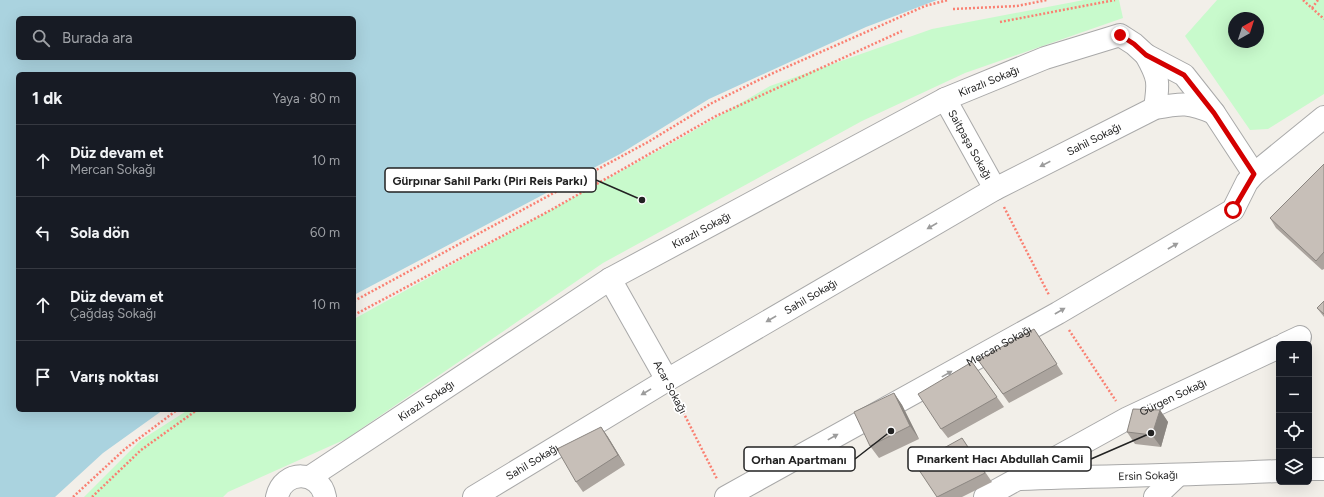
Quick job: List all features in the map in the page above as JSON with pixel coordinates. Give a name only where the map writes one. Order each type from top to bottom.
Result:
[{"type":"street","name":"Kirazlı Sokağı","points":[[310,477],[610,280],[945,99],[1045,58],[1120,35],[1134,44],[1146,55]]},
{"type":"street","points":[[1146,55],[1156,73],[1159,85],[1155,108]]},
{"type":"street","points":[[1146,55],[1184,75],[1214,113],[1254,174],[1324,117]]},
{"type":"street","name":"Saitpaşa Sokağı","points":[[945,99],[995,189]]},
{"type":"street","name":"Sahil Sokağı","points":[[474,497],[667,380],[995,189],[1155,108],[1182,103],[1197,106],[1214,113]]},
{"type":"street","name":"Mercan Sokağı","points":[[726,497],[1058,313],[1233,210],[1254,174]]},
{"type":"street","name":"Acar Sokağı","points":[[610,280],[667,380]]},
{"type":"street","name":"Gürgen Sokağı","points":[[985,497],[1128,418],[1276,348]]},
{"type":"street","points":[[1312,469],[1324,469]]},
{"type":"street","name":"Ersin Sokağı","points":[[1017,479],[1177,476],[1276,471]]},
{"type":"street","points":[[274,496],[283,483],[291,478],[300,476],[310,477],[318,482],[324,490],[325,497]]},
{"type":"street","points":[[1155,497],[1177,476]]},
{"type":"path","points":[[356,300],[648,142],[712,103],[771,74],[925,6],[948,0]]},
{"type":"path","points":[[953,9],[1017,6],[1048,0]]},
{"type":"path","points":[[1000,22],[1115,0]]},
{"type":"path","points":[[1304,0],[1324,19]]},
{"type":"path","points":[[1312,8],[1318,0]]},
{"type":"path","points":[[356,314],[551,210],[716,116],[902,31]]},
{"type":"path","name":"Acar Sokağı","points":[[667,380],[726,497]]},
{"type":"path","points":[[73,497],[125,448],[174,412]]},
{"type":"path","points":[[92,497],[141,450],[194,412]]},
{"type":"green space","points":[[1084,0],[1119,0],[1123,18],[965,73],[862,121],[603,263],[346,439],[228,492],[223,497],[84,497],[141,440],[185,412],[356,412],[356,318],[681,138],[770,86],[932,29]]},
{"type":"green space","points":[[1217,0],[1324,0],[1324,94],[1268,129],[1250,130],[1185,36]]},
{"type":"water","points":[[0,0],[937,0],[866,27],[709,99],[620,154],[356,294],[356,72],[16,72],[16,412],[160,412],[103,453],[55,497],[0,497]]},
{"type":"building","points":[[1324,164],[1324,252],[1316,261],[1270,218]]},
{"type":"building","points":[[1324,301],[1324,314],[1317,308]]},
{"type":"building","points":[[1034,329],[1057,364],[1003,394],[978,360]]},
{"type":"building","points":[[972,362],[997,397],[941,429],[918,394]]},
{"type":"building","points":[[894,393],[910,426],[870,446],[854,412]]},
{"type":"building","points":[[1133,409],[1160,410],[1152,435],[1127,432]]},
{"type":"building","points":[[601,427],[618,455],[576,482],[557,449]]},
{"type":"building","points":[[962,438],[985,473],[937,497],[915,464]]},
{"type":"place","name":"Gürpınar Sahil Parkı (Piri Reis Parkı)","points":[[642,200]]},
{"type":"place","name":"Orhan Apartmanı","points":[[891,431]]},
{"type":"place","name":"Pınarkent Hacı Abdullah Camii","points":[[1151,433]]},
{"type":"route","points":[[1120,35],[1134,44],[1146,55],[1184,75],[1214,113],[1233,145],[1254,174],[1233,210]]}]
